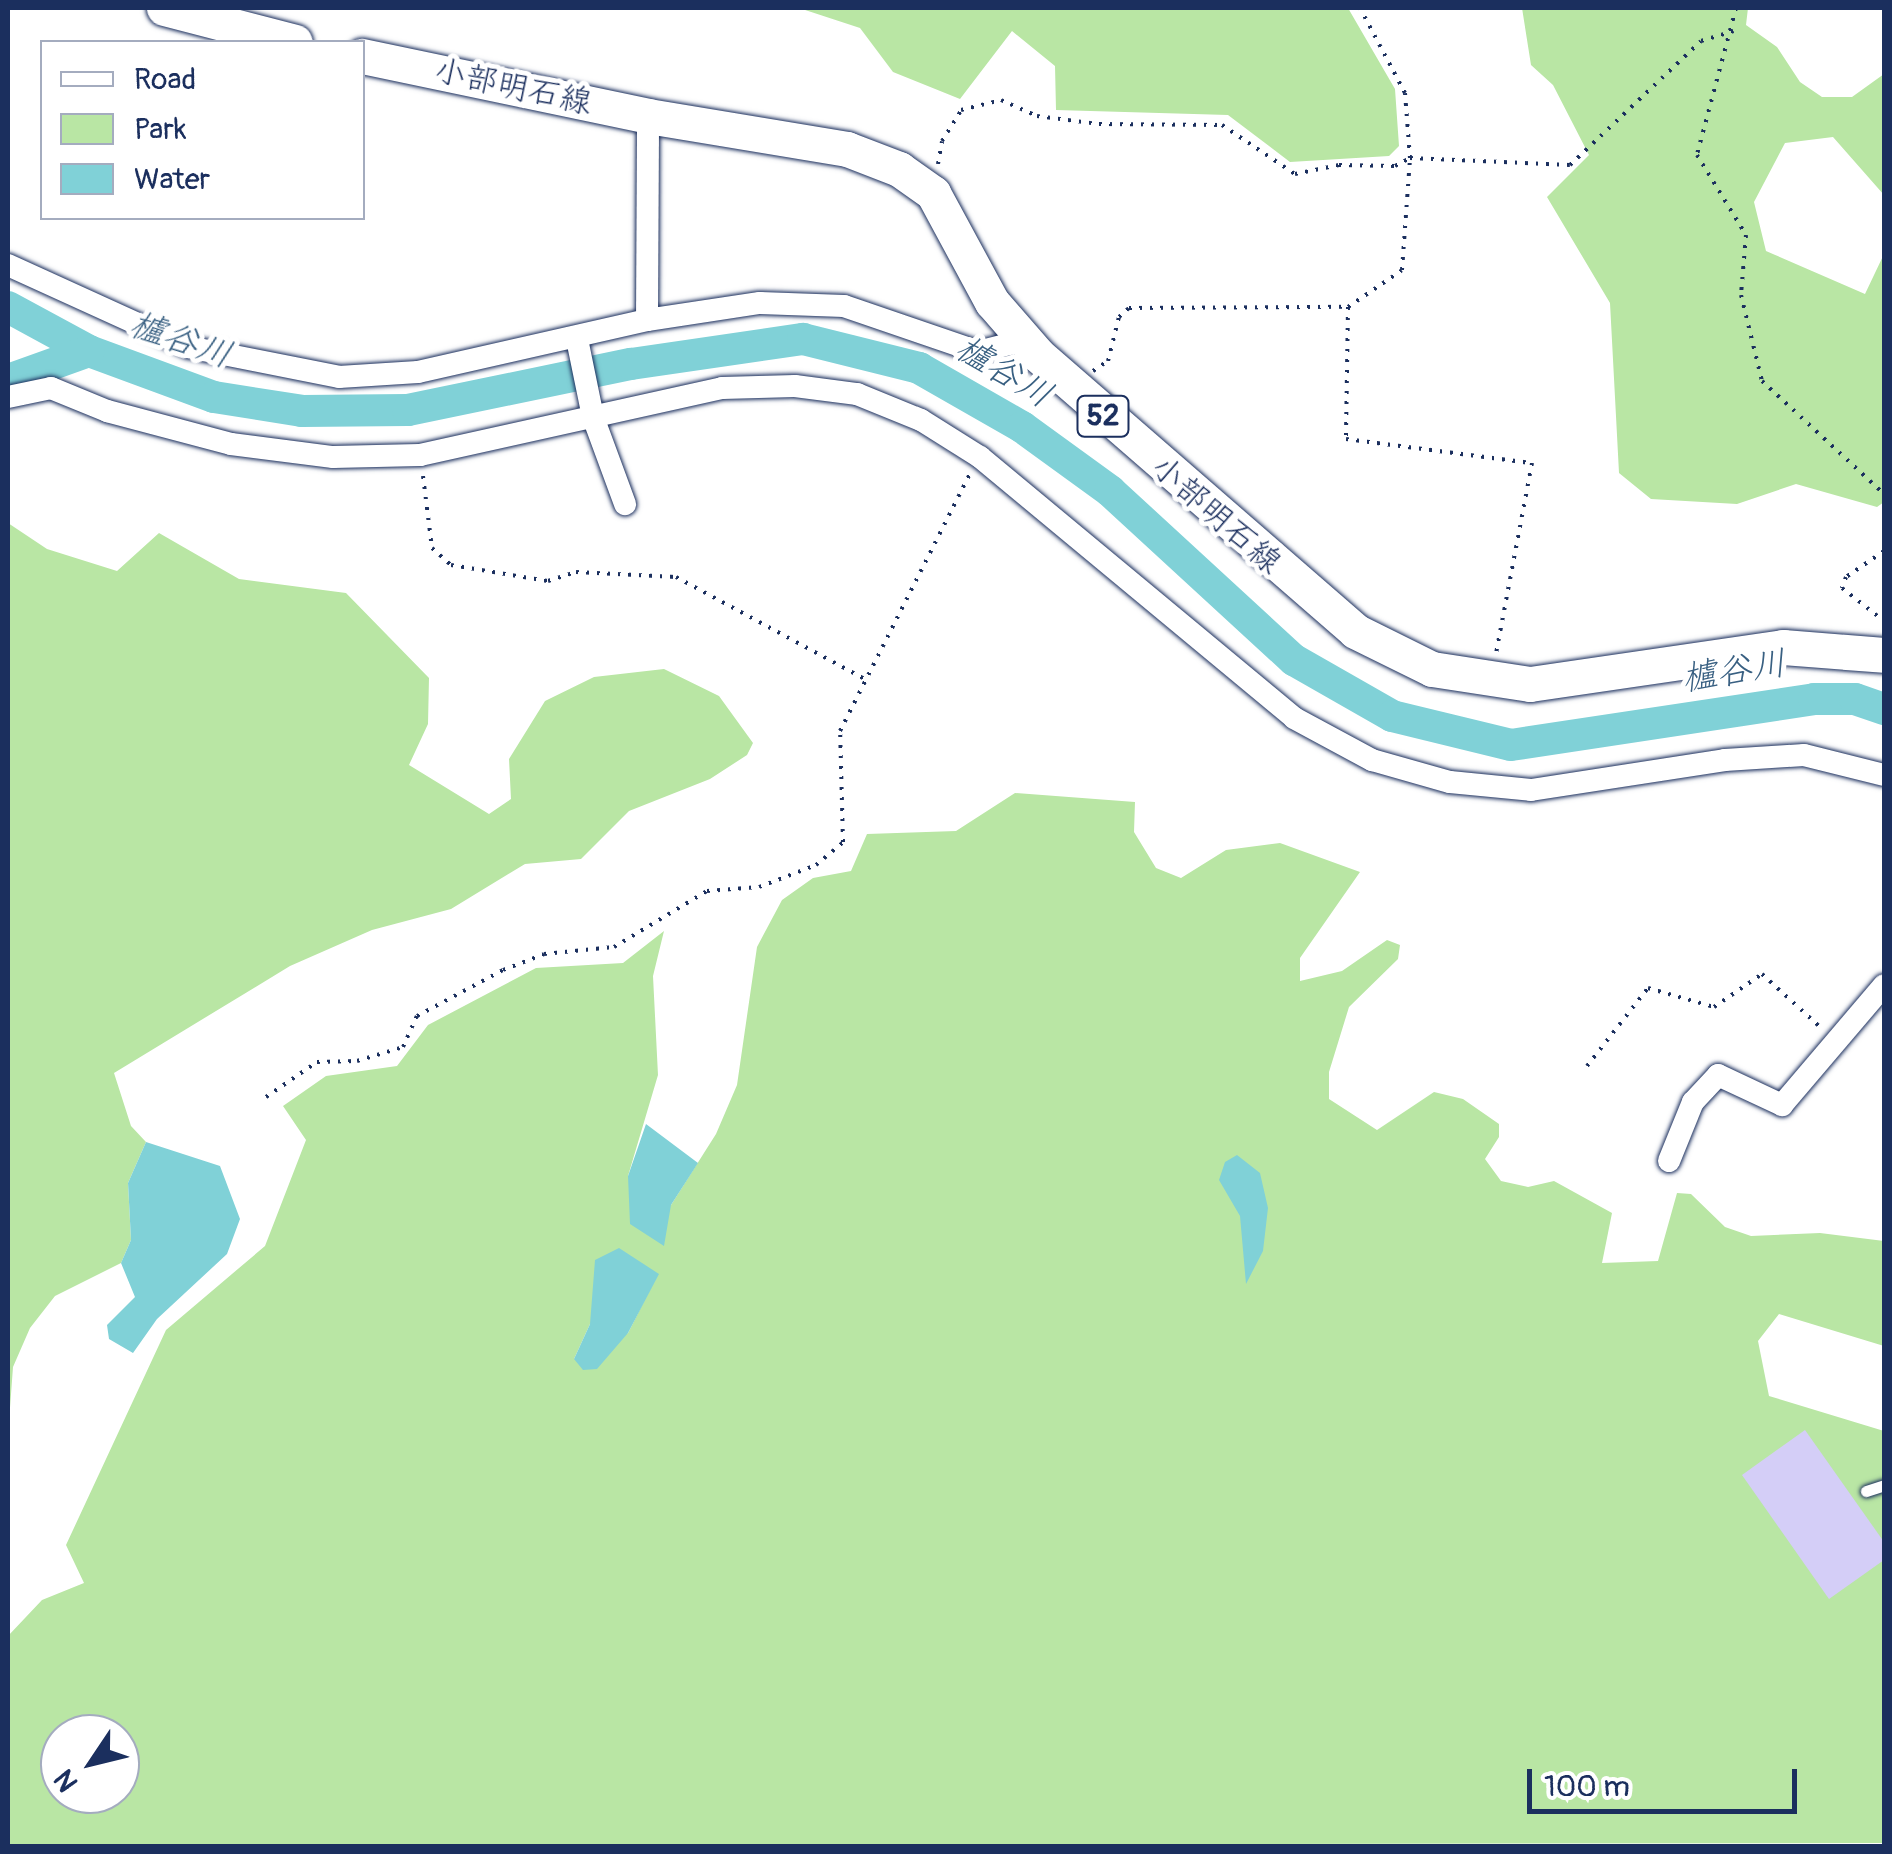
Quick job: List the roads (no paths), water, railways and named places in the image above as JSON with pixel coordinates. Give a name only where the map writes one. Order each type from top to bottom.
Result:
[{"type":"main road","points":[[164,8],[287,40]]},
{"type":"main road","name":"小部明石線","points":[[365,57],[648,116],[847,148],[899,170],[932,193],[992,302],[1068,383],[1355,631],[1432,669],[1530,684],[1783,647],[1884,655]]},
{"type":"street","points":[[647,320],[648,116]]},
{"type":"street","points":[[8,264],[188,346],[322,375],[418,372],[647,320],[760,303],[844,306],[978,352],[1025,340]]},
{"type":"street","points":[[576,339],[593,417],[625,504]]},
{"type":"street","points":[[8,397],[51,388],[231,444],[333,457],[420,455],[722,388],[794,386],[857,394],[922,420],[980,456],[1294,718],[1372,760],[1450,782],[1531,790],[1725,760],[1804,755],[1884,775]]},
{"type":"street","points":[[1668,1161],[1693,1102],[1718,1075],[1782,1105],[1884,985]]},
{"type":"lane","points":[[1866,1491],[1884,1485]]},
{"type":"water","points":[[646,1124],[698,1163],[671,1205],[664,1246],[630,1224],[628,1176]]},
{"type":"water","points":[[146,1142],[220,1166],[240,1219],[227,1254],[157,1319],[133,1353],[109,1339],[107,1325],[135,1297],[121,1263],[131,1240],[128,1183]]},
{"type":"water","points":[[1237,1155],[1260,1173],[1268,1208],[1263,1251],[1246,1284],[1240,1216],[1219,1180],[1225,1162]]},
{"type":"water","points":[[619,1248],[659,1274],[628,1333],[597,1369],[583,1370],[574,1359],[590,1324],[595,1260]]},
{"type":"waterway","name":"櫨谷川","points":[[8,307],[89,351],[214,397],[302,411],[408,410],[631,364],[803,339],[919,368],[1022,427],[1110,491],[1294,660],[1392,716],[1511,745],[1814,699],[1855,699],[1884,709]]},
{"type":"waterway","points":[[8,380],[89,351]]}]
